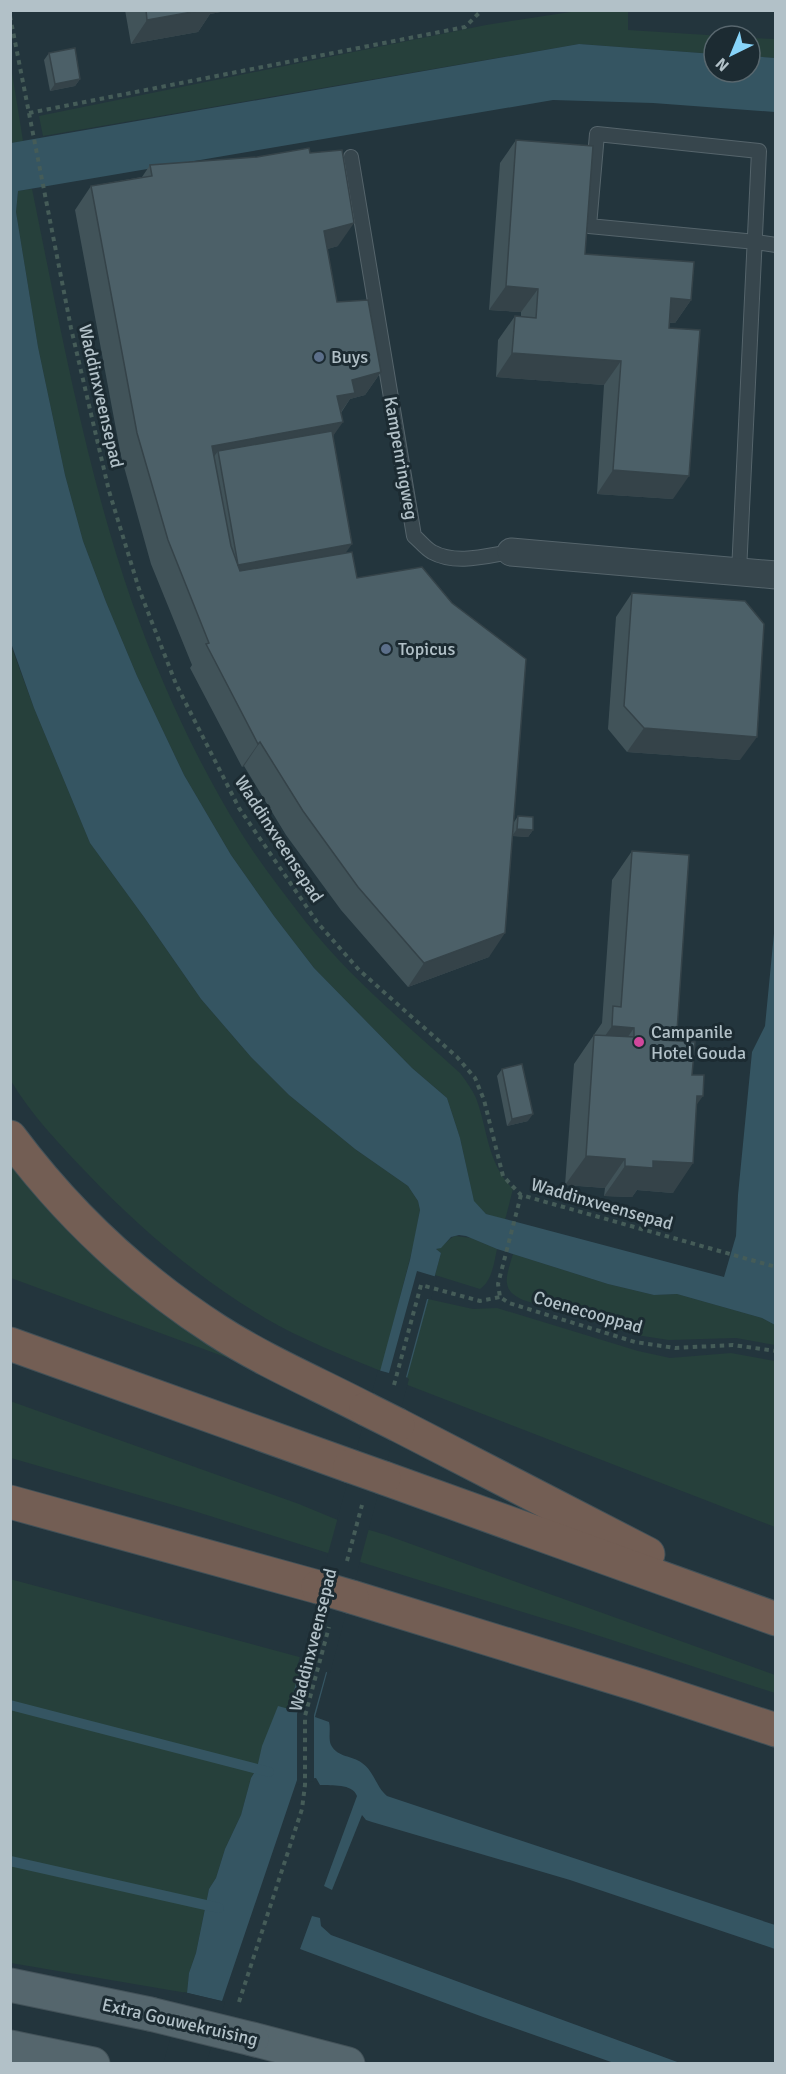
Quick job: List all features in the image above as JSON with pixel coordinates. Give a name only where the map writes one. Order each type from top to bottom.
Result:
[{"type":"highway","points":[[10,1137],[61,1197],[101,1239],[175,1300],[217,1330],[770,1616]]},
{"type":"highway","points":[[10,1344],[350,1466],[374,1489],[770,1616]]},
{"type":"highway","points":[[10,1502],[318,1587],[349,1583],[609,1676],[776,1730]]},
{"type":"main road","name":"Extra Gouwekruising","points":[[10,1985],[150,2014],[348,2064]]},
{"type":"main road","points":[[10,2047],[93,2064]]},
{"type":"street","name":"Kampenringweg","points":[[512,552],[776,575]]},
{"type":"lane","points":[[739,572],[756,242],[759,151],[597,134],[589,226],[756,242],[776,245]]},
{"type":"lane","name":"Kampenringweg","points":[[351,157],[414,536],[431,551],[447,558],[471,558],[512,552]]},
{"type":"path","points":[[29,112],[465,27],[482,10]]},
{"type":"path","name":"Waddinxveensepad","points":[[10,16],[71,328],[109,491],[139,589],[176,684],[239,808],[316,922],[359,970],[457,1057],[476,1078],[484,1100],[503,1176],[520,1195],[776,1267]]},
{"type":"path","points":[[394,1387],[421,1285],[480,1301],[500,1297],[498,1284],[520,1195]]},
{"type":"path","name":"Coenecooppad","points":[[500,1297],[509,1303],[635,1342],[675,1348],[733,1345],[776,1351]]},
{"type":"path","name":"Waddinxveensepad","points":[[349,1583],[374,1489]]},
{"type":"path","name":"Waddinxveensepad","points":[[236,2009],[302,1809],[305,1785],[305,1716],[330,1626]]},
{"type":"green space","points":[[577,11],[628,11],[628,30],[702,35],[702,53],[579,44],[43,136],[39,116],[486,25]]},
{"type":"green space","points":[[762,38],[775,39],[775,58],[762,57]]},
{"type":"green space","points":[[10,60],[23,141],[11,143],[10,143]]},
{"type":"green space","points":[[32,189],[75,397],[101,501],[132,602],[154,661],[180,720],[240,831],[305,921],[360,981],[460,1073],[469,1085],[480,1110],[493,1157],[504,1179],[513,1189],[505,1220],[486,1214],[474,1202],[460,1138],[447,1098],[412,1068],[314,968],[231,855],[184,775],[137,676],[83,541],[65,475],[38,347],[16,212],[18,191]]},
{"type":"green space","points":[[10,643],[34,708],[90,843],[201,999],[251,1057],[289,1095],[355,1149],[408,1186],[418,1201],[420,1210],[414,1243],[381,1371],[279,1326],[240,1303],[170,1251],[127,1213],[56,1140],[36,1117],[11,1081]]},
{"type":"green space","points":[[10,1156],[247,1365],[11,1278]]},
{"type":"green space","points":[[455,1236],[471,1238],[497,1249],[490,1277],[480,1289],[435,1275],[441,1253],[436,1249]]},
{"type":"green space","points":[[513,1254],[608,1284],[654,1295],[677,1294],[762,1318],[775,1325],[775,1345],[736,1338],[669,1340],[636,1335],[523,1300],[510,1292],[508,1287],[507,1275]]},
{"type":"green space","points":[[428,1299],[473,1309],[497,1308],[638,1351],[670,1358],[731,1353],[775,1361],[775,1527],[405,1384]]},
{"type":"green space","points":[[10,1401],[299,1504],[340,1521],[331,1554],[194,1511],[11,1458]]},
{"type":"green space","points":[[366,1529],[775,1675],[775,1693],[357,1561]]},
{"type":"green space","points":[[10,1579],[303,1658],[289,1710],[278,1707],[257,1768],[251,1778],[241,1815],[225,1849],[216,1878],[209,1889],[196,1953],[189,1973],[187,1993],[11,1963]]},
{"type":"water","points":[[579,44],[702,53],[702,84],[762,84],[762,57],[775,58],[775,112],[653,103],[553,100],[18,191],[16,212],[38,347],[65,475],[83,541],[137,676],[184,775],[231,855],[274,916],[314,968],[412,1068],[447,1098],[460,1138],[474,1201],[486,1214],[724,1277],[736,1236],[752,1052],[765,1026],[775,923],[775,1325],[762,1318],[677,1294],[654,1295],[608,1284],[497,1249],[466,1236],[451,1237],[441,1248],[436,1249],[441,1253],[315,1717],[329,1722],[330,1742],[334,1749],[366,1766],[387,1796],[775,1925],[775,1949],[570,1880],[372,1822],[366,1820],[362,1815],[332,1890],[324,1886],[357,1796],[346,1787],[320,1785],[316,1778],[297,1780],[222,2001],[187,1993],[189,1973],[196,1953],[209,1889],[216,1878],[225,1849],[241,1815],[251,1778],[257,1768],[262,1746],[278,1706],[289,1709],[410,1260],[420,1210],[418,1201],[408,1186],[355,1149],[289,1095],[251,1057],[201,999],[90,843],[34,708],[11,643],[11,143]]},
{"type":"water","points":[[312,1916],[320,1918],[321,1926],[331,1935],[680,2063],[614,2063],[300,1949]]},
{"type":"pier","points":[[417,1271],[437,1277],[431,1299],[427,1299],[406,1377],[409,1379],[330,1673],[326,1672],[314,1715],[314,1781],[297,1785],[297,1714],[310,1667],[298,1664],[378,1370],[389,1373]]},
{"type":"pier","points":[[184,1992],[225,2002],[206,2064],[163,2064]]},
{"type":"building","points":[[146,10],[203,10],[147,20]]},
{"type":"building","points":[[75,48],[80,79],[55,84],[49,53]]},
{"type":"building","points":[[516,140],[593,146],[585,254],[694,262],[691,300],[671,298],[669,328],[700,330],[689,476],[613,470],[621,361],[512,353],[515,316],[536,318],[538,289],[506,286]]},
{"type":"building","points":[[309,148],[310,153],[342,150],[354,223],[324,231],[337,302],[368,300],[381,372],[352,380],[355,393],[337,396],[343,422],[212,446],[231,546],[240,571],[352,552],[357,578],[422,567],[452,603],[526,659],[505,933],[424,963],[358,887],[303,811],[260,742],[258,744],[206,644],[209,643],[168,540],[137,433],[91,186],[152,176],[150,165],[257,157]]},
{"type":"building","points":[[332,431],[352,544],[238,565],[218,451]]},
{"type":"building","points":[[632,593],[745,601],[764,624],[757,737],[644,728],[624,706]]},
{"type":"building","points":[[518,816],[533,817],[533,830],[517,829]]},
{"type":"building","name":"Campanile Hotel Gouda","points":[[632,851],[689,855],[677,1031],[662,1029],[662,1040],[695,1042],[692,1075],[704,1075],[703,1096],[697,1096],[693,1163],[653,1161],[653,1168],[625,1166],[625,1159],[586,1156],[594,1035],[634,1037],[634,1028],[612,1026],[613,1006],[621,1007]]},
{"type":"building","points":[[522,1064],[533,1114],[512,1119],[502,1069]]},
{"type":"waterway","points":[[10,1705],[269,1772]]},
{"type":"waterway","points":[[10,1861],[219,1908]]},
{"type":"place","name":"Buys","points":[[319,357]]},
{"type":"place","name":"Topicus","points":[[386,649]]},
{"type":"place","name":"Campanile Hotel Gouda","points":[[639,1042]]}]
